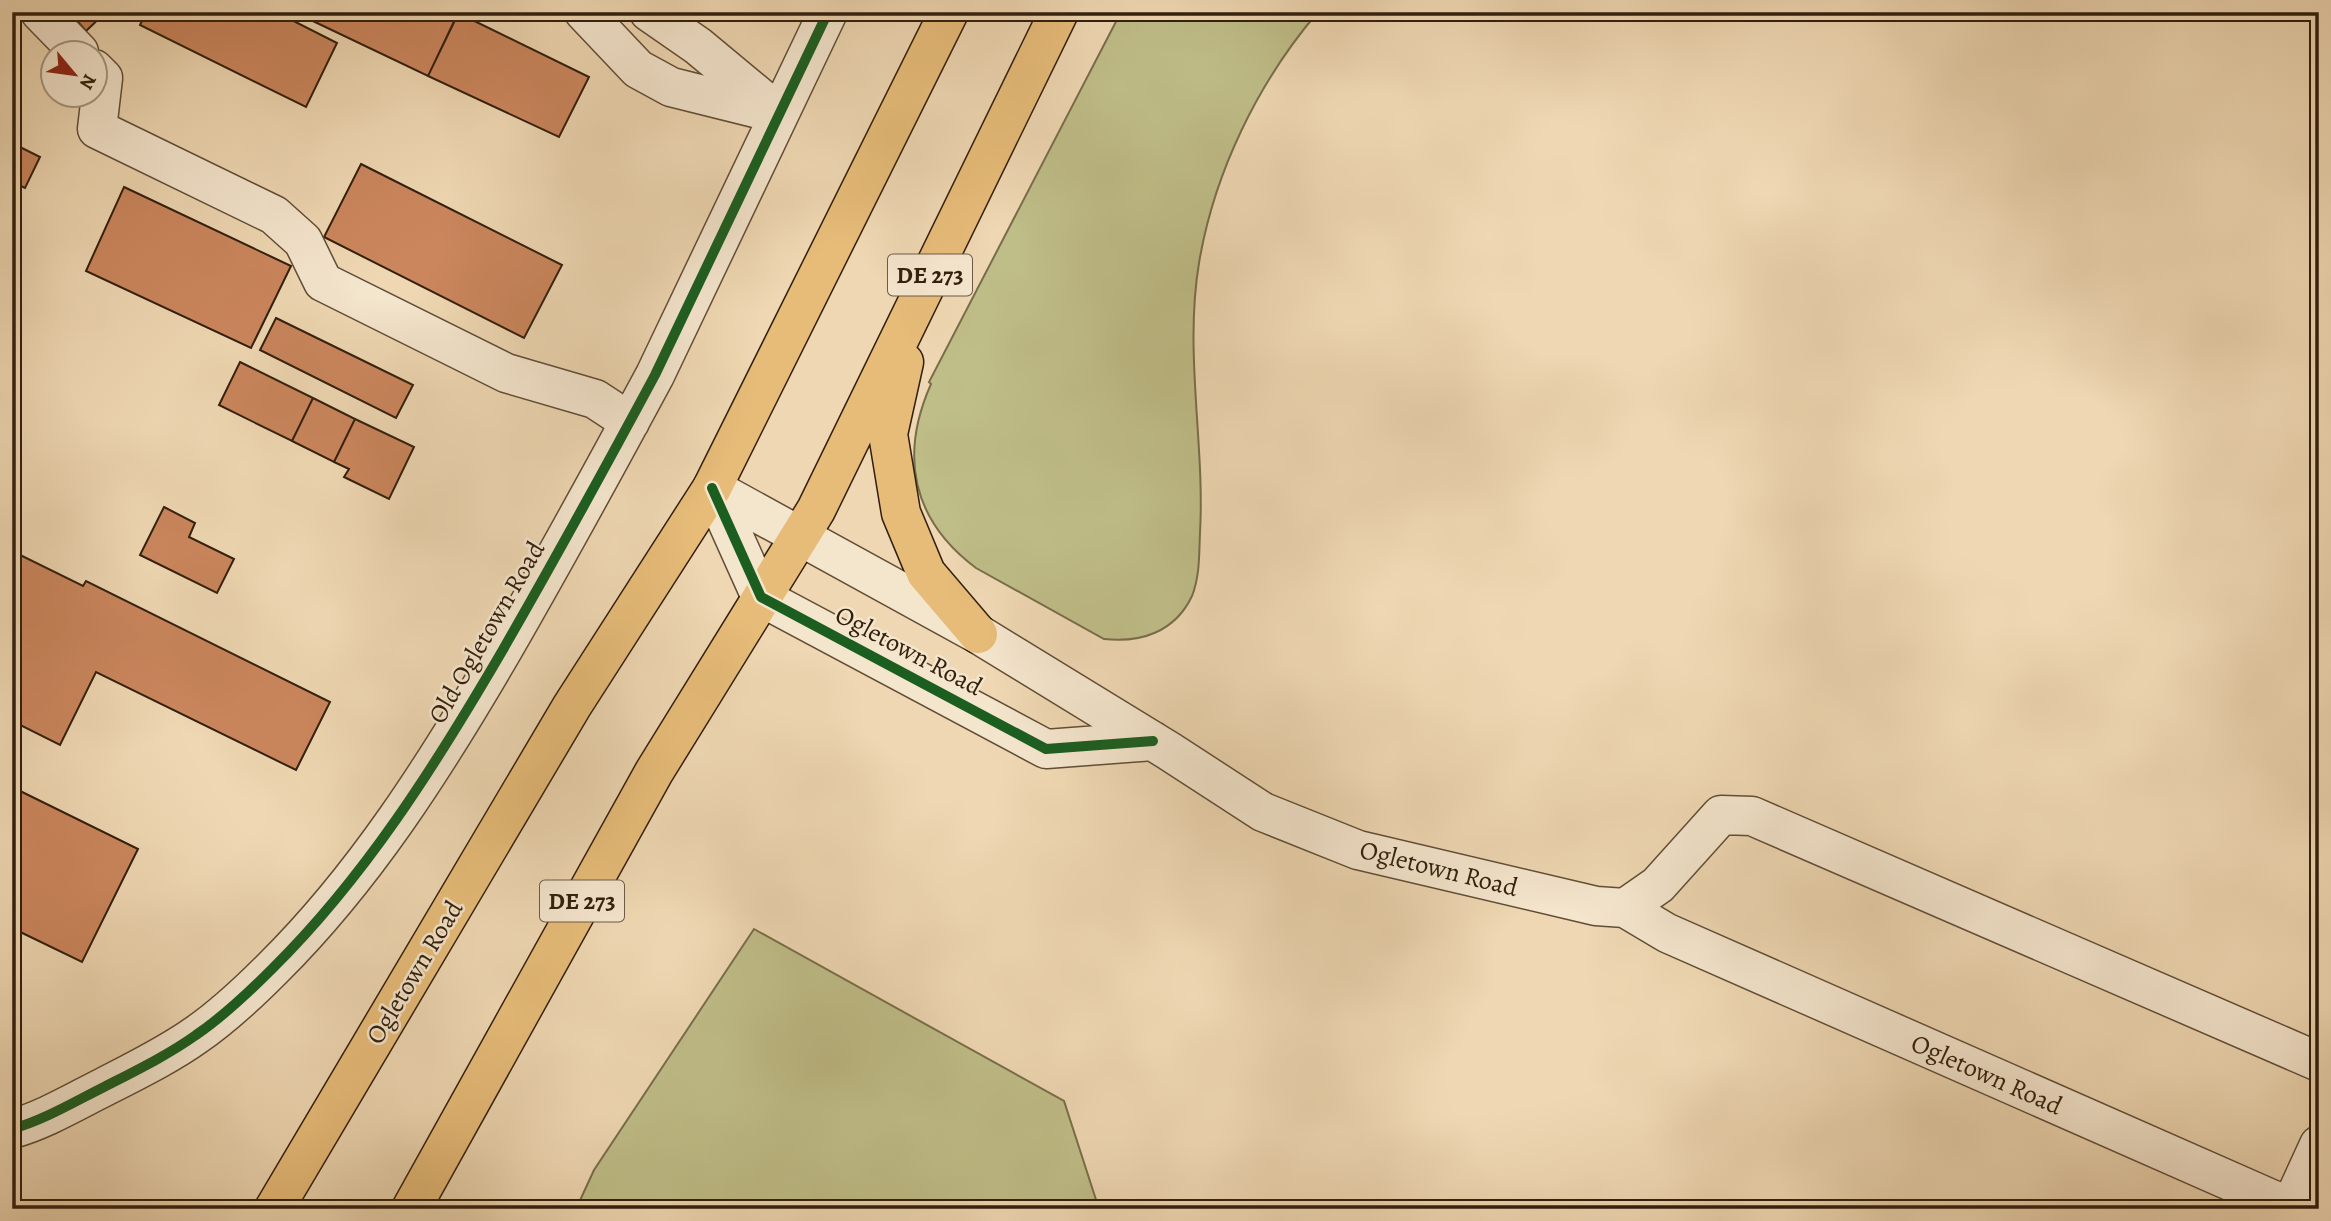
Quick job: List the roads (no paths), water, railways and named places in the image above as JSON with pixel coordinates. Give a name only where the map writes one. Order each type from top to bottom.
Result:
[{"type":"main road","name":"Ogletown Road","points":[[274,1209],[572,705],[712,488],[949,12]]},
{"type":"main road","name":"DE 273","points":[[411,1209],[654,772],[816,510],[1059,12]]},
{"type":"main road","points":[[918,299],[888,435],[901,513],[926,573],[978,634]]},
{"type":"street","points":[[40,12],[65,38]]},
{"type":"street","points":[[584,12],[638,69],[671,87],[779,114]]},
{"type":"street","points":[[649,12],[698,46],[779,114]]},
{"type":"street","name":"Old Ogletown Road","points":[[12,1129],[79,1100],[195,1036],[242,998],[304,937],[375,852],[450,742],[543,581],[630,422],[828,12]]},
{"type":"street","points":[[99,108],[97,129],[274,215],[303,241],[323,282],[506,373],[595,400],[630,422]]},
{"type":"street","points":[[712,488],[761,597]]},
{"type":"street","name":"Ogletown Road","points":[[712,488],[978,634],[1263,812],[1358,850],[1596,906],[1625,908],[1667,933],[2271,1199],[2295,1207],[2319,1145]]},
{"type":"street","name":"Ogletown Road","points":[[761,597],[1046,750],[1153,741]]},
{"type":"street","points":[[1625,908],[1658,885],[1721,815],[1752,816],[2319,1062]]}]
